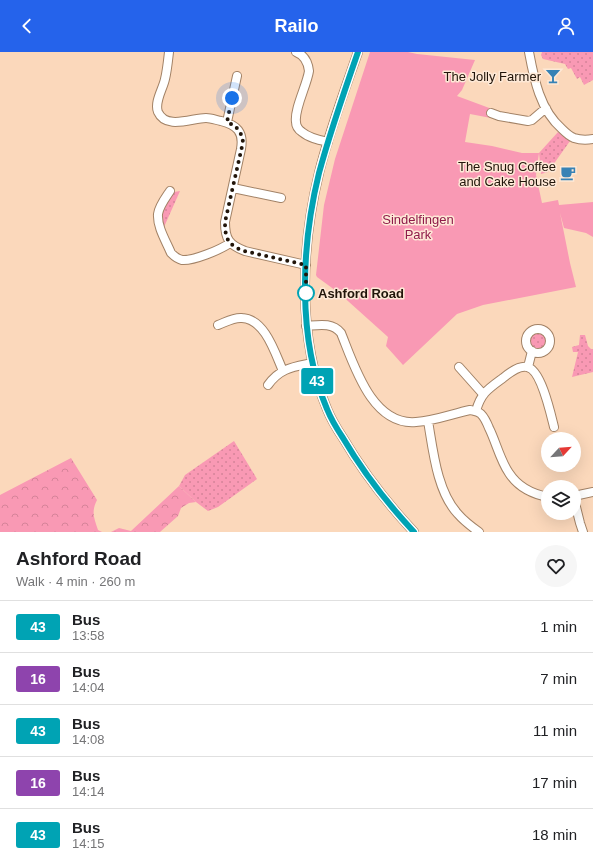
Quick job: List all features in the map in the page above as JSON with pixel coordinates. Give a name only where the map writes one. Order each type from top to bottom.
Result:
[{"type":"street","points":[[169,52],[165,80],[157,108],[163,119],[168,121],[184,121],[206,118],[227,122],[235,126],[242,136],[243,142],[225,222],[227,239],[237,248],[244,251],[306,265]]},
{"type":"street","points":[[296,52],[304,57],[309,71],[298,109],[296,122],[301,132],[312,138],[328,142]]},
{"type":"street","points":[[358,52],[328,142],[313,203],[308,234],[306,265],[306,326],[312,363],[327,410],[348,448],[373,484],[414,532]]},
{"type":"street","points":[[529,52],[532,72],[537,88],[546,108],[557,125],[574,138],[586,140],[593,139]]},
{"type":"street","points":[[227,122],[237,76]]},
{"type":"street","points":[[491,113],[499,116],[528,121],[532,120],[546,108]]},
{"type":"street","points":[[233,188],[281,198]]},
{"type":"street","points":[[170,191],[158,214],[160,228],[171,253],[174,256],[179,259],[187,260],[213,252],[230,243]]},
{"type":"street","points":[[218,326],[237,318],[248,319],[258,324],[266,335],[283,371]]},
{"type":"street","points":[[306,326],[326,325],[337,328],[341,333],[365,388],[373,401],[385,412],[397,419],[407,422],[428,421],[470,410],[481,414],[494,437],[504,465],[509,474],[521,486],[529,491],[541,495]]},
{"type":"street","points":[[528,366],[532,351]]},
{"type":"street","points":[[268,385],[273,378],[283,371],[292,367],[312,363]]},
{"type":"street","points":[[476,411],[483,394],[494,384],[519,368],[528,366]]},
{"type":"street","points":[[528,366],[536,373],[539,380],[554,427]]},
{"type":"street","points":[[459,367],[483,394]]},
{"type":"street","points":[[428,421],[443,491],[457,514],[480,532]]},
{"type":"street","points":[[581,495],[593,492]]},
{"type":"street","points":[[579,520],[583,532]]},
{"type":"green space","name":"Sindelfingen Park","points":[[370,52],[408,52],[475,60],[462,90],[457,96],[492,109],[491,118],[470,114],[465,142],[522,153],[539,153],[536,175],[542,203],[558,200],[559,205],[593,202],[593,237],[586,233],[564,228],[560,213],[576,287],[483,305],[457,314],[403,365],[386,346],[388,337],[339,293],[316,275],[324,205],[335,159]]},
{"type":"green space","points":[[542,52],[593,52],[593,80],[584,85],[580,77],[577,79],[571,68],[568,69],[565,64],[543,59],[541,55]]},
{"type":"green space","points":[[558,132],[570,141],[548,172],[541,174],[539,153]]},
{"type":"green space","points":[[180,191],[164,227],[162,217],[164,208],[174,192]]},
{"type":"green space","points":[[538,333],[545,338],[546,341],[541,348],[538,349],[531,344],[530,341],[535,334]]},
{"type":"green space","points":[[580,335],[585,335],[588,346],[593,349],[593,372],[572,377],[578,352],[573,352],[572,347],[579,345]]},
{"type":"green space","points":[[234,441],[257,479],[218,507],[208,511],[179,486],[185,475]]},
{"type":"green space","points":[[71,458],[97,500],[94,508],[95,522],[98,530],[102,532],[0,532],[0,495]]},
{"type":"green space","points":[[179,486],[196,502],[189,503],[181,508],[178,516],[160,532],[111,532],[119,528],[131,531]]},
{"type":"bus line","name":"43","points":[[358,52],[328,142],[313,203],[308,234],[306,265],[306,326],[312,363],[327,410],[348,448],[360,466],[394,510],[414,532]]},
{"type":"place","name":"The Jolly Farmer","points":[[553,76]]},
{"type":"place","name":"The Snug Coffee and Cake House","points":[[568,173]]},
{"type":"place","name":"Ashford Road","points":[[306,293]]},
{"type":"route","points":[[232,98],[227,122],[239,130],[243,142],[225,222],[227,239],[237,248],[244,251],[306,265],[306,293]]}]
